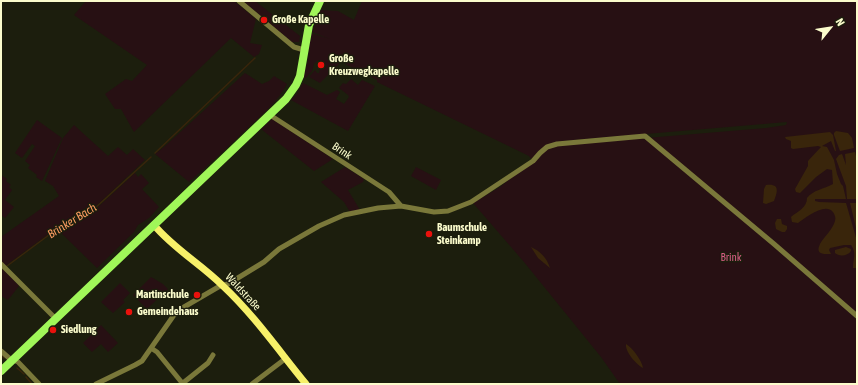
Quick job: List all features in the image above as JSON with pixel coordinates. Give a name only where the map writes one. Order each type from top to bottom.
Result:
[{"type":"main road","points":[[1,371],[286,99],[298,83],[309,25],[320,1]]},
{"type":"street","points":[[239,1],[294,47],[304,50]]},
{"type":"street","name":"Brink","points":[[270,115],[361,176],[389,192],[401,206]]},
{"type":"street","points":[[96,384],[140,363],[174,315],[180,310],[228,284],[264,262],[279,249],[331,220],[344,215],[363,211],[401,206],[434,212],[448,211],[471,202],[492,189],[533,161],[547,147],[557,144],[645,136],[857,316]]},
{"type":"street","name":"Waldstraße","points":[[154,225],[168,240],[223,286],[240,303],[306,384]]},
{"type":"street","points":[[1,264],[56,319]]},
{"type":"street","points":[[151,348],[157,352],[183,384],[208,363],[213,354]]},
{"type":"street","points":[[1,351],[18,362],[39,384]]},
{"type":"street","points":[[252,384],[286,359]]},
{"type":"green space","points":[[86,1],[234,1],[256,19],[250,43],[262,45],[259,54],[254,57],[231,38],[134,132],[121,109],[115,109],[105,94],[126,79],[132,81],[147,65],[74,15]]},
{"type":"green space","points":[[243,1],[255,1],[300,36],[299,42],[292,42]]},
{"type":"green space","points":[[362,1],[857,1],[857,384],[620,384],[601,357],[524,262],[473,203],[500,187],[550,146],[766,128],[786,125],[787,122],[563,141],[543,148],[531,159],[529,156],[377,82],[377,80],[347,65],[341,61],[346,52],[339,64],[320,83],[309,77],[315,70],[319,73],[320,68],[324,69],[326,67],[323,61],[318,60],[306,78],[303,76],[308,61],[311,33],[330,39],[312,32],[321,10],[338,11],[354,20]]},
{"type":"green space","points":[[245,73],[262,84],[269,81],[274,76],[287,84],[275,101],[265,111],[189,182],[155,154]]},
{"type":"green space","points":[[351,79],[358,85],[362,80],[375,86],[348,131],[291,100],[297,94],[303,83],[327,95],[337,90],[340,92],[336,99],[344,104],[349,97],[339,88],[343,83],[346,84]]},
{"type":"green space","points":[[272,119],[333,159],[314,171],[261,129]]},
{"type":"green space","points":[[37,120],[62,138],[42,181],[28,168],[30,165],[25,161],[35,146],[32,144],[22,158],[15,153]]},
{"type":"green space","points":[[74,125],[108,156],[118,147],[127,155],[133,149],[145,160],[95,207],[54,230],[5,266],[1,262],[1,237],[59,196],[53,186],[45,181],[63,138]]},
{"type":"green space","points":[[345,167],[364,179],[363,182],[348,190],[360,210],[350,212],[344,202],[321,182]]},
{"type":"green space","points":[[416,167],[441,180],[436,190],[411,176]]},
{"type":"green space","points":[[135,173],[138,177],[141,174],[149,183],[142,189],[159,207],[149,218],[138,225],[134,232],[97,268],[58,230],[98,207]]},
{"type":"green space","points":[[1,175],[7,179],[6,181],[11,185],[9,187],[12,190],[5,200],[14,207],[5,218],[1,215]]},
{"type":"green space","points":[[3,269],[19,286],[8,300],[1,296],[1,271]]},
{"type":"green space","points":[[151,277],[163,284],[168,289],[147,309],[133,295]]},
{"type":"green space","points":[[120,283],[130,293],[123,300],[125,302],[113,313],[101,302]]},
{"type":"green space","points":[[101,325],[118,343],[108,352],[101,344],[92,352],[83,343]]},
{"type":"shaded area","points":[[836,131],[848,133],[852,138],[854,148],[840,151],[834,135]]},
{"type":"shaded area","points":[[830,132],[833,135],[836,151],[831,141],[822,146],[827,147],[834,160],[837,174],[843,186],[846,199],[815,199],[815,201],[846,203],[857,241],[857,268],[853,268],[854,253],[851,245],[830,248],[829,250],[831,254],[819,252],[820,244],[834,224],[835,215],[833,212],[829,209],[820,210],[798,223],[792,222],[791,217],[804,207],[809,195],[833,184],[832,170],[827,169],[816,177],[800,193],[796,192],[795,189],[808,166],[808,161],[821,147],[818,146],[793,149],[791,148],[791,141],[785,137]]},
{"type":"shaded area","points":[[855,152],[857,160],[857,199],[847,199],[846,186],[836,159],[842,154],[846,165],[845,154]]},
{"type":"shaded area","points":[[766,185],[774,186],[777,189],[774,201],[766,204],[763,203],[764,189]]},
{"type":"shaded area","points":[[850,203],[856,203],[857,206],[857,232]]},
{"type":"shaded area","points":[[777,219],[781,219],[782,224],[787,226],[785,232],[776,229],[775,223]]},
{"type":"shaded area","points":[[531,247],[543,255],[550,268],[538,258]]},
{"type":"shaded area","points":[[846,247],[851,249],[848,254],[841,255],[835,253],[835,250]]},
{"type":"shaded area","points":[[626,344],[637,355],[643,368],[637,364],[627,351]]},
{"type":"waterway","name":"Brinker Bach","points":[[155,153],[255,58]]},
{"type":"waterway","name":"Brinker Bach","points":[[7,266],[57,229],[94,209],[151,157]]},
{"type":"waterway","name":"Brinker Bach","points":[[1,355],[4,358]]},
{"type":"waterway","name":"Brinker Bach","points":[[17,368],[24,374]]},
{"type":"waterway","name":"Brinker Bach","points":[[26,377],[32,384]]},
{"type":"place","name":"Große Kapelle","points":[[264,20]]},
{"type":"place","name":"Große Kreuzwegkapelle","points":[[321,65]]},
{"type":"place","name":"Baumschule Steinkamp","points":[[429,234]]},
{"type":"place","name":"Martinschule","points":[[197,295]]},
{"type":"place","name":"Gemeindehaus","points":[[129,312]]},
{"type":"place","name":"Siedlung","points":[[53,330]]}]
